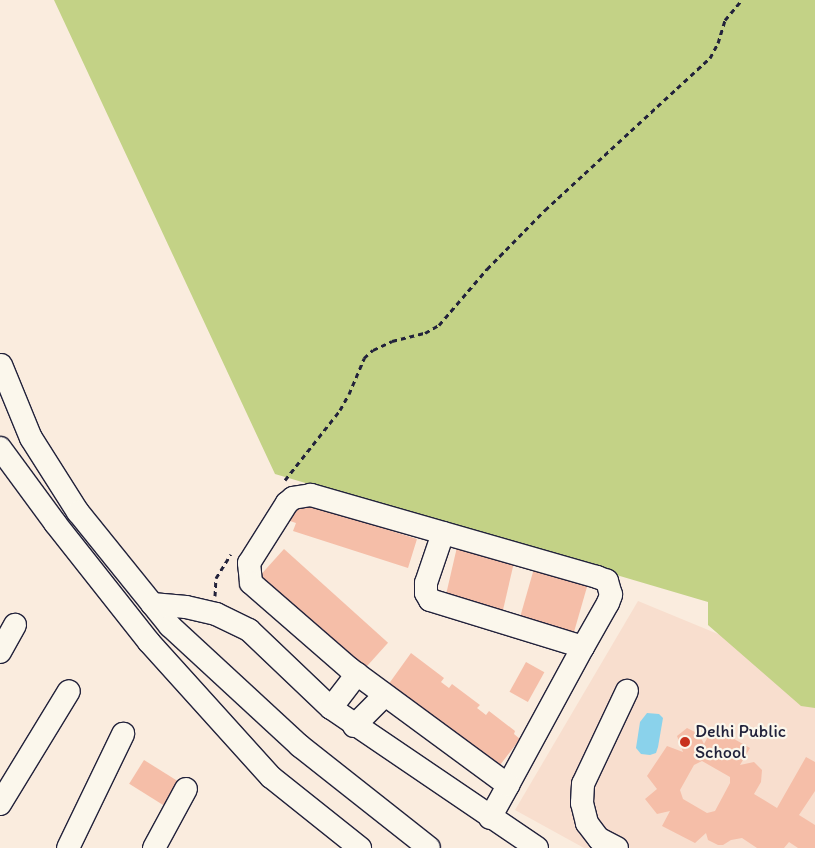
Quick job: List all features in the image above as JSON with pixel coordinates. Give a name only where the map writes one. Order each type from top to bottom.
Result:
[{"type":"street","points":[[0,364],[0,369]]},
{"type":"street","points":[[0,364],[36,446],[78,512],[170,626],[300,746],[429,848]]},
{"type":"street","points":[[0,448],[55,523],[155,649],[271,777],[360,848]]},
{"type":"street","points":[[490,818],[508,785],[583,647],[611,595],[607,582],[597,577],[311,495],[301,495],[288,503],[249,563],[249,579],[255,588],[384,696],[508,785]]},
{"type":"street","points":[[443,533],[426,582],[426,593],[430,600],[583,647]]},
{"type":"street","points":[[152,604],[186,607],[216,614],[249,630],[330,708],[537,848]]},
{"type":"street","points":[[0,652],[15,625]]},
{"type":"street","points":[[330,708],[357,674]]},
{"type":"street","points":[[0,804],[68,691]]},
{"type":"street","points":[[617,848],[599,839],[587,823],[582,804],[582,794],[583,784],[626,691]]},
{"type":"street","points":[[354,726],[384,696]]},
{"type":"street","points":[[68,848],[123,734]]},
{"type":"street","points":[[154,848],[186,789]]},
{"type":"path","points":[[280,487],[340,410],[364,358],[372,350],[392,341],[425,333],[439,325],[487,269],[545,210],[710,58],[718,43],[724,20],[742,0]]},
{"type":"path","points":[[216,614],[216,578],[236,548]]},
{"type":"shaded area","name":"Delhi Public School","points":[[638,601],[815,674],[815,848],[584,848],[515,810]]},
{"type":"green space","points":[[54,0],[815,0],[815,708],[801,706],[708,625],[708,602],[275,474]]},
{"type":"water","points":[[647,713],[659,714],[663,718],[656,753],[650,755],[641,754],[636,748],[640,722]]},
{"type":"building","points":[[301,502],[417,539],[408,568],[293,531],[296,523],[287,520]]},
{"type":"building","points":[[457,547],[514,560],[503,610],[446,597]]},
{"type":"building","points":[[284,549],[388,643],[363,670],[259,576]]},
{"type":"building","points":[[535,565],[589,580],[574,632],[520,617]]},
{"type":"building","points":[[411,653],[444,678],[441,682],[449,688],[452,684],[480,705],[477,708],[486,715],[489,711],[515,731],[514,734],[520,739],[497,769],[388,685]]},
{"type":"building","points":[[526,662],[544,672],[528,702],[510,692]]},
{"type":"building","points":[[713,727],[750,748],[740,765],[754,762],[762,770],[761,782],[754,794],[777,808],[806,757],[815,762],[815,791],[799,815],[815,825],[815,848],[798,848],[789,842],[784,848],[757,848],[742,838],[718,845],[708,840],[706,833],[695,843],[662,826],[670,811],[657,814],[645,799],[657,789],[647,776],[667,746],[683,752],[677,736],[687,728],[699,734],[704,744]],"holes":[[[702,761],[730,777],[730,783],[715,811],[707,813],[683,799],[680,790],[694,765]]]},
{"type":"building","points":[[144,760],[179,782],[164,805],[129,784]]},
{"type":"place","name":"Delhi Public School","points":[[685,742]]}]
